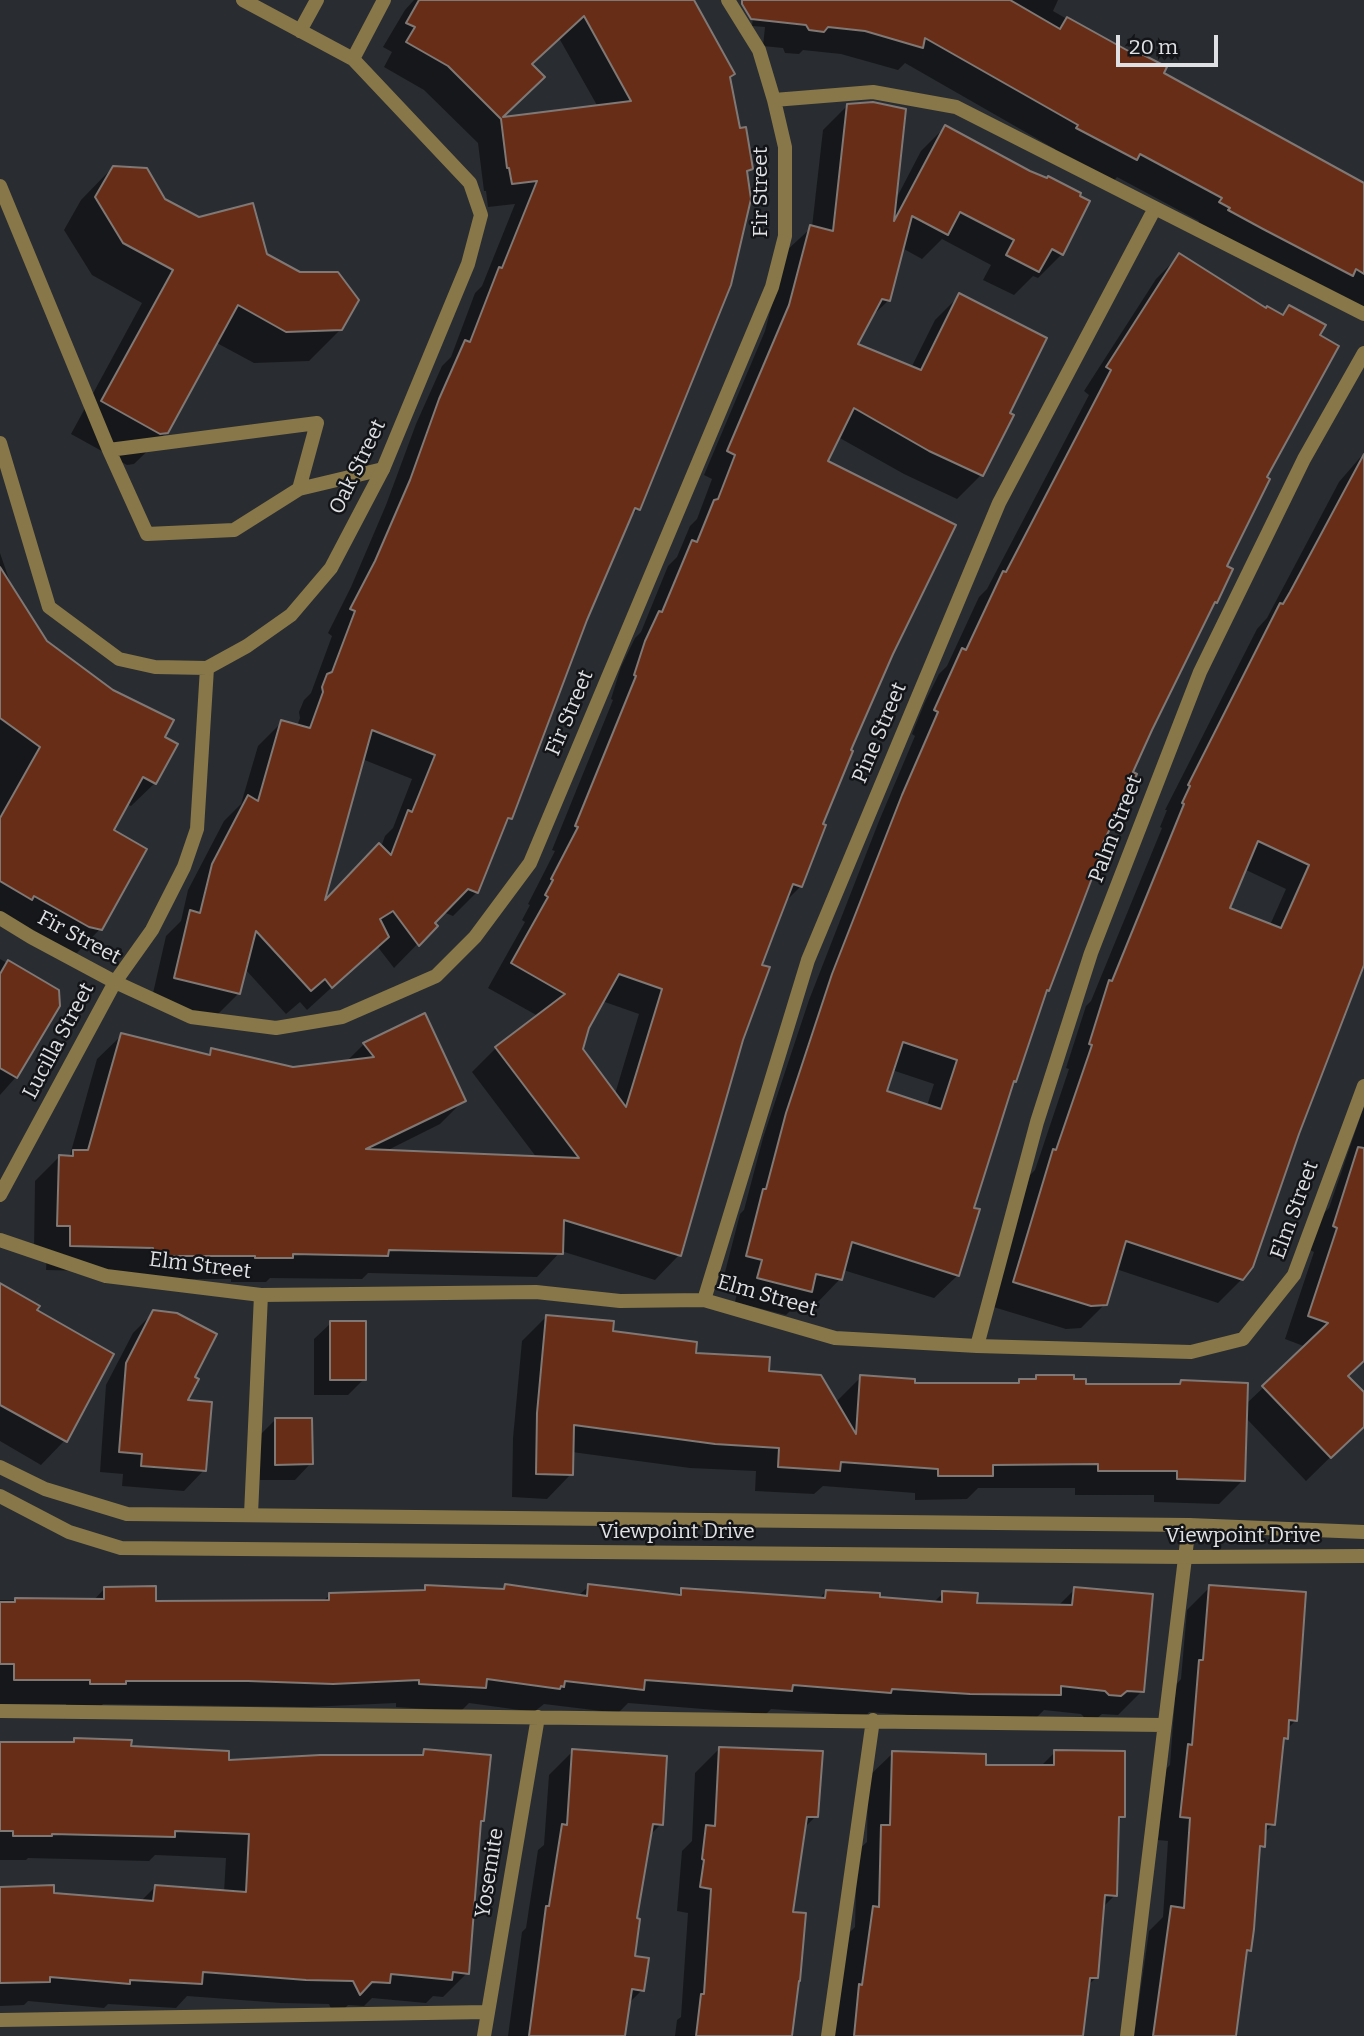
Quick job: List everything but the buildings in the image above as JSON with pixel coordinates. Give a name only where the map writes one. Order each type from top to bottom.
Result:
[{"type":"street","name":"Oak Street","points":[[0,443],[49,607],[119,659],[155,667],[207,668],[247,646],[291,615],[331,568],[383,469],[468,264],[481,215],[470,183],[352,60],[243,0]]},
{"type":"street","points":[[300,31],[317,0]]},
{"type":"street","points":[[352,60],[384,0]]},
{"type":"street","name":"Fir Street","points":[[0,918],[115,982],[191,1017],[276,1028],[342,1017],[436,976],[475,937],[530,863],[772,287],[785,236],[785,147],[759,50],[728,0]]},
{"type":"street","points":[[774,100],[873,92],[956,107],[1364,314]]},
{"type":"street","points":[[0,186],[109,450],[147,534],[234,530],[299,489],[383,469]]},
{"type":"street","name":"Pine Street","points":[[704,1300],[808,960],[999,503],[1155,208]]},
{"type":"street","name":"Palm Street","points":[[976,1346],[1037,1122],[1091,953],[1200,672],[1304,460],[1364,354]]},
{"type":"street","points":[[109,450],[317,423],[299,489]]},
{"type":"street","name":"Lucilla Street","points":[[0,1195],[115,982],[152,930],[184,867],[197,829],[207,668]]},
{"type":"street","name":"Elm Street","points":[[0,1240],[106,1276],[261,1295],[536,1292],[620,1301],[704,1300],[835,1338],[976,1346],[1191,1352],[1243,1339],[1294,1275],[1364,1086]]},
{"type":"street","points":[[251,1514],[261,1295]]},
{"type":"street","name":"Viewpoint Drive","points":[[0,1467],[45,1489],[127,1514],[1189,1525],[1364,1532]]},
{"type":"street","name":"Viewpoint Drive","points":[[0,1496],[69,1532],[121,1548],[1185,1557],[1364,1556]]},
{"type":"street","points":[[1128,2036],[1163,1725],[1189,1525]]},
{"type":"street","points":[[0,1711],[1163,1725]]},
{"type":"street","name":"Yosemite","points":[[484,2036],[538,1717]]},
{"type":"street","points":[[828,2036],[873,1720]]},
{"type":"street","points":[[0,2020],[487,2012]]}]
